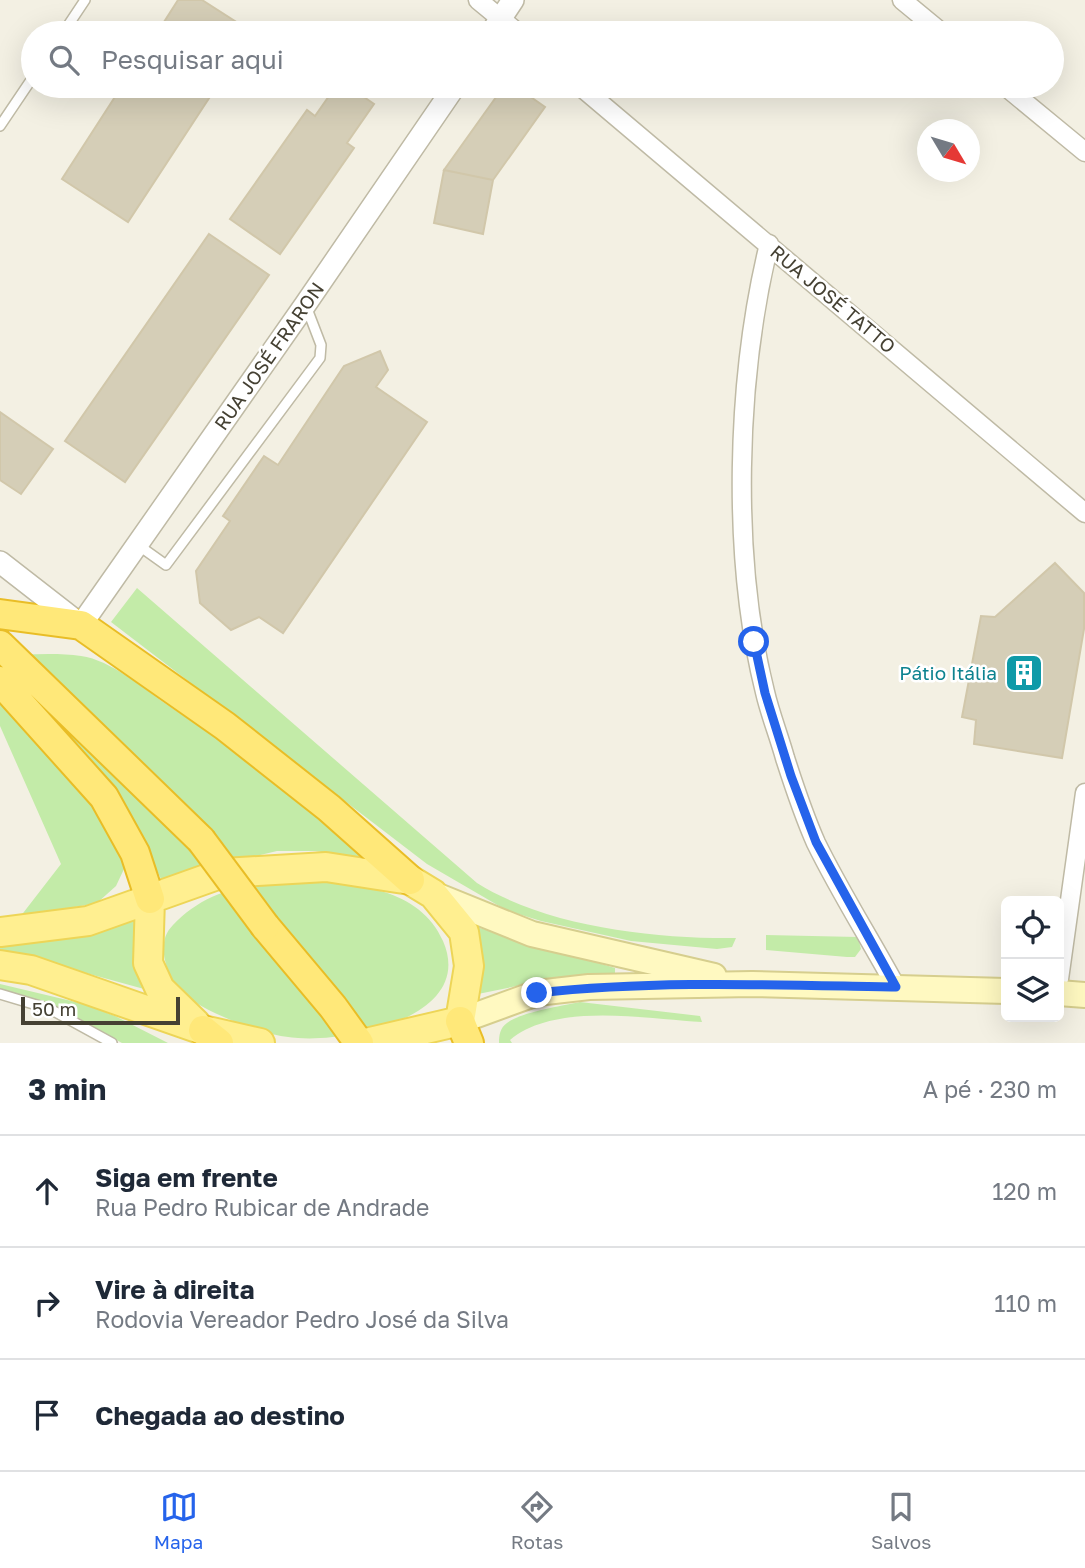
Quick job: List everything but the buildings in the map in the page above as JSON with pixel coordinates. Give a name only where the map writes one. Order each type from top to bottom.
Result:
[{"type":"highway","points":[[0,614],[81,625],[225,726],[329,808],[421,887]]},
{"type":"highway","points":[[0,645],[201,840],[265,926],[333,1007],[359,1043]]},
{"type":"highway","points":[[0,681],[104,797],[135,853],[150,899]]},
{"type":"main road","points":[[0,932],[88,921],[222,873],[326,867],[421,887],[532,934],[752,984]]},
{"type":"main road","points":[[421,887],[464,932],[469,966],[464,1032]]},
{"type":"main road","points":[[150,899],[148,963],[160,989],[211,1037]]},
{"type":"main road","points":[[0,965],[31,970],[211,1037],[260,1043]]},
{"type":"main road","points":[[366,1043],[464,1032],[537,993],[589,987],[752,984],[1001,991]]},
{"type":"main road","points":[[1064,993],[1085,995]]},
{"type":"street","points":[[478,0],[493,21]]},
{"type":"street","points":[[499,21],[513,0]]},
{"type":"street","points":[[902,0],[927,21]]},
{"type":"street","name":"RUA JOSÉ FRARON","points":[[81,625],[447,98]]},
{"type":"street","name":"RUA JOSÉ TATTO","points":[[594,98],[1085,513]]},
{"type":"street","points":[[1020,98],[1085,152]]},
{"type":"street","points":[[769,244],[758,290],[747,367],[743,452],[743,516],[754,642],[765,693],[791,776],[816,842],[896,987]]},
{"type":"street","points":[[0,562],[81,625]]},
{"type":"street","points":[[1062,959],[1085,793]]},
{"type":"lane","points":[[70,21],[85,0]]},
{"type":"lane","points":[[0,126],[21,95]]},
{"type":"lane","points":[[137,544],[166,565],[320,358],[321,345],[305,305]]},
{"type":"lane","points":[[0,993],[50,1009],[112,1043]]},
{"type":"green space","points":[[137,588],[477,883],[505,898],[568,920],[637,933],[736,938],[732,947],[717,949],[631,941],[541,921],[506,910],[427,864],[111,622]]},
{"type":"green space","points":[[0,655],[81,656],[115,669],[270,776],[342,836],[363,858],[315,851],[277,851],[161,879],[142,840],[0,672]]},
{"type":"green space","points":[[0,699],[81,783],[121,850],[124,869],[116,886],[97,903],[20,917],[61,864],[0,726]]},
{"type":"green space","points":[[305,881],[365,887],[402,899],[419,910],[433,923],[443,941],[448,967],[441,989],[425,1006],[402,1020],[347,1035],[298,1038],[266,1033],[217,1014],[186,995],[173,981],[166,964],[164,943],[169,929],[187,912],[202,902],[234,889],[268,883]]},
{"type":"green space","points":[[137,915],[144,989],[35,959],[0,954],[0,942]]},
{"type":"green space","points":[[473,926],[615,968],[615,978],[541,981],[478,994]]},
{"type":"green space","points":[[766,935],[858,937],[861,949],[855,957],[766,950]]},
{"type":"green space","points":[[0,984],[84,1004],[115,1016],[168,1043],[122,1043],[51,1004],[0,991]]},
{"type":"green space","points":[[580,1002],[700,1016],[702,1022],[628,1016],[575,1017],[529,1028],[510,1040],[512,1043],[499,1043],[501,1029],[513,1019]]},
{"type":"place","name":"Pátio Itália","points":[[1024,673]]},
{"type":"route","points":[[537,993],[589,987],[752,984],[896,987],[816,842],[791,776],[765,693],[754,642]]}]
